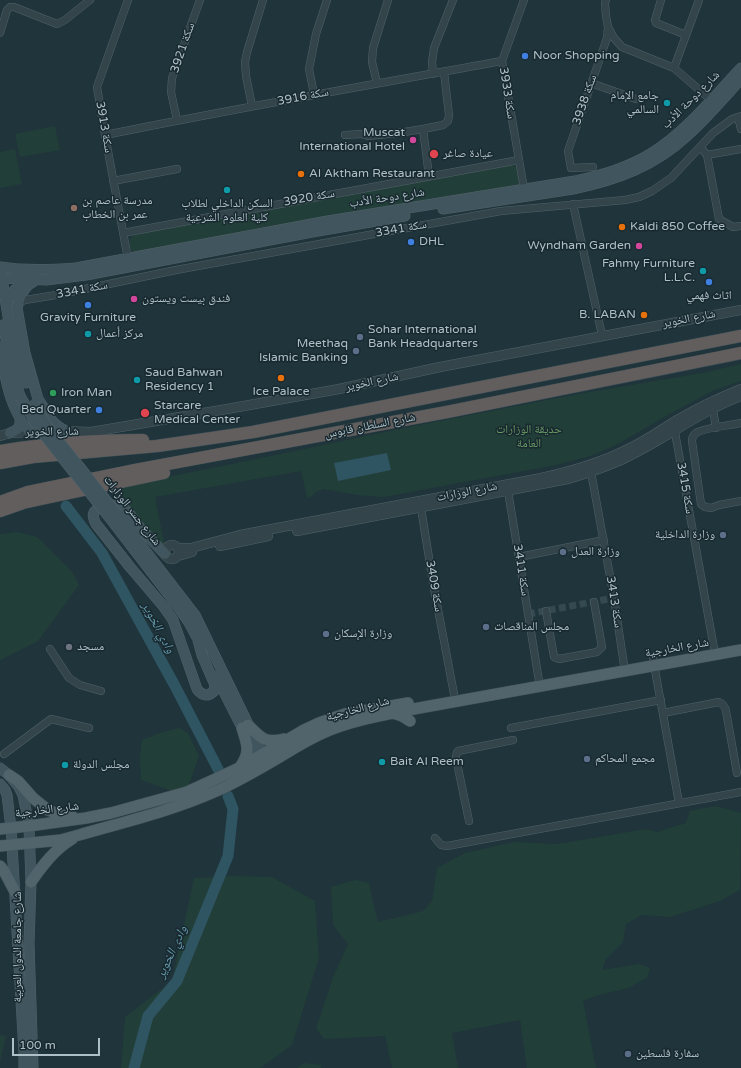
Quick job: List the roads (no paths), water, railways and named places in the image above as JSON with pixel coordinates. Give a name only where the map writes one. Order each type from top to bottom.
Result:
[{"type":"highway","name":"شارع السلطان قابوس","points":[[0,463],[33,457],[157,446],[253,432],[741,336]]},
{"type":"highway","name":"شارع السلطان قابوس","points":[[0,502],[35,491],[135,470],[566,389],[741,353]]},
{"type":"highway","points":[[0,451],[28,446],[132,440],[184,442]]},
{"type":"highway","points":[[0,511],[23,503],[217,461],[251,448]]},
{"type":"main road","name":"شارع دوحة الأدب","points":[[1,267],[23,270],[76,268],[328,221],[599,176],[619,169],[652,153],[670,140],[684,128],[741,68]]},
{"type":"main road","name":"شارع دوحة الأدب","points":[[1,278],[46,280],[86,275],[400,216],[592,185],[613,179],[640,168],[674,147],[693,130],[741,79]]},
{"type":"main road","name":"شارع جسر الوزارات","points":[[1,267],[3,308],[13,372],[20,396],[38,427],[185,600],[195,615],[245,726],[265,766]]},
{"type":"main road","points":[[3,308],[18,286],[22,284],[30,285],[46,280]]},
{"type":"main road","points":[[14,407],[24,411],[38,406],[25,353],[17,308],[21,294],[30,285]]},
{"type":"main road","name":"شارع جسر الوزارات","points":[[3,308],[21,366],[47,426],[188,621],[245,726]]},
{"type":"main road","points":[[0,347],[6,380],[14,407],[20,420],[30,432]]},
{"type":"main road","points":[[36,402],[53,422],[66,431]]},
{"type":"main road","points":[[5,434],[16,430],[20,426],[20,420]]},
{"type":"main road","points":[[165,554],[120,506],[103,506],[96,509],[94,512],[96,524],[173,620],[197,689],[200,693],[206,696],[214,691],[215,685],[202,655],[198,640]]},
{"type":"main road","name":"شارع الخارجية","points":[[0,846],[61,840],[190,802],[239,768],[304,730],[345,714],[412,711],[437,705],[601,676],[714,648],[741,643]]},
{"type":"main road","points":[[682,661],[689,656],[709,651],[714,648],[719,649],[735,647],[741,650]]},
{"type":"main road","name":"شارع الخارجية","points":[[651,664],[682,661],[741,650]]},
{"type":"main road","points":[[601,676],[621,668],[624,665],[628,667],[651,664]]},
{"type":"main road","name":"شارع الخارجية","points":[[5,828],[86,818],[111,813],[187,792],[213,787],[252,773],[322,733],[348,723],[392,713],[402,716],[454,694],[539,681],[624,665]]},
{"type":"main road","points":[[516,691],[539,681],[542,683],[556,681],[564,683]]},
{"type":"main road","points":[[437,705],[450,699],[454,694],[460,698],[474,699]]},
{"type":"main road","points":[[245,726],[261,738],[272,741],[283,739],[304,730]]},
{"type":"main road","points":[[239,768],[246,757],[247,751],[245,726]]},
{"type":"main road","points":[[4,771],[18,781],[33,798],[48,810],[60,815],[86,818]]},
{"type":"main road","name":"شارع جامعة الدول العربية","points":[[4,771],[19,788],[23,795],[29,826],[31,882],[29,943],[33,1068]]},
{"type":"main road","name":"شارع جامعة الدول العربية","points":[[0,784],[7,795],[5,828],[12,844],[24,1068]]},
{"type":"main road","points":[[125,809],[128,821]]},
{"type":"main road","points":[[31,882],[49,856],[65,843],[79,835]]},
{"type":"main road","points":[[0,866],[15,892]]},
{"type":"street","points":[[0,33],[7,10],[10,7],[14,7],[57,24],[65,20],[90,0]]},
{"type":"street","name":"سكة 3913","points":[[128,0],[98,84],[105,135],[128,259]]},
{"type":"street","name":"سكة 3921","points":[[177,120],[172,92],[172,78],[200,0]]},
{"type":"street","points":[[252,106],[246,76],[245,62],[263,0]]},
{"type":"street","points":[[314,94],[309,69],[316,34],[327,0]]},
{"type":"street","points":[[377,83],[372,62],[373,48],[388,0]]},
{"type":"street","points":[[433,74],[432,62],[434,48],[454,0]]},
{"type":"street","name":"سكة 3933","points":[[524,0],[502,61],[524,189]]},
{"type":"street","name":"سكة 3938","points":[[593,167],[571,168],[568,151],[607,38],[608,27],[605,3],[606,0]]},
{"type":"street","points":[[661,0],[656,23],[686,35]]},
{"type":"street","points":[[674,68],[699,0]]},
{"type":"street","name":"سكة 3938","points":[[608,27],[614,38],[622,47]]},
{"type":"street","points":[[604,49],[612,44],[674,68],[710,100]]},
{"type":"street","name":"سكة 3916","points":[[105,135],[314,94],[502,61]]},
{"type":"street","points":[[345,135],[362,134],[368,136],[398,134],[443,125],[448,122],[449,115],[444,72]]},
{"type":"street","points":[[591,83],[636,99]]},
{"type":"street","points":[[740,116],[741,129]]},
{"type":"street","name":"سكة 3341","points":[[18,303],[34,298],[56,295],[176,270],[501,211],[625,200],[639,197],[652,191],[671,178],[713,133],[724,124],[740,116]]},
{"type":"street","points":[[422,130],[429,176]]},
{"type":"street","points":[[700,147],[707,155],[719,219],[733,227],[741,226]]},
{"type":"street","points":[[707,155],[741,149]]},
{"type":"street","name":"سكة 3920","points":[[123,233],[519,160]]},
{"type":"street","points":[[113,181],[177,169]]},
{"type":"street","points":[[573,204],[602,335]]},
{"type":"street","points":[[30,285],[28,292],[30,296],[34,298]]},
{"type":"street","name":"شارع الخوير","points":[[5,434],[66,431],[91,432],[339,389],[440,367],[602,335],[741,310]]},
{"type":"street","name":"شارع الوزارات","points":[[178,552],[240,535],[536,479],[595,464],[674,426],[741,390]]},
{"type":"street","name":"شارع الوزارات","points":[[712,405],[726,402],[741,396]]},
{"type":"street","points":[[712,405],[716,428]]},
{"type":"street","points":[[741,424],[695,433],[692,437],[701,504],[710,508],[741,501]]},
{"type":"street","name":"شارع الوزارات","points":[[178,552],[205,549],[568,479],[591,472],[633,454],[674,426]]},
{"type":"street","name":"سكة 3415","points":[[674,426],[714,648]]},
{"type":"street","points":[[591,472],[593,467],[613,456]]},
{"type":"street","name":"سكة 3413","points":[[591,472],[614,598],[624,665]]},
{"type":"street","points":[[508,491],[509,487],[512,485],[536,479]]},
{"type":"street","name":"سكة 3411","points":[[508,491],[539,681]]},
{"type":"street","points":[[421,508],[421,504],[424,502],[447,496]]},
{"type":"street","name":"سكة 3409","points":[[421,508],[433,583],[454,694]]},
{"type":"street","points":[[519,557],[604,540]]},
{"type":"street","points":[[165,554],[170,545],[174,546],[178,552]]},
{"type":"street","points":[[546,611],[554,657],[558,659],[597,652],[602,647],[594,602]]},
{"type":"street","points":[[50,649],[69,678],[80,685],[100,691]]},
{"type":"street","points":[[651,664],[663,713],[679,803]]},
{"type":"street","points":[[511,728],[660,700]]},
{"type":"street","points":[[663,713],[719,702],[722,704],[726,711],[737,773]]},
{"type":"street","points":[[4,754],[52,719],[89,728]]},
{"type":"street","points":[[469,821],[456,758],[457,752],[513,740]]},
{"type":"street","points":[[435,838],[441,845],[447,846],[741,792]]},
{"type":"water","points":[[387,453],[391,470],[338,481],[334,463]]},
{"type":"waterway","name":"وادي الخوير","points":[[66,506],[102,553],[175,686],[218,769]]},
{"type":"waterway","name":"وادي الخوير","points":[[134,1068],[148,1016],[177,981],[228,856],[233,809],[228,796]]},
{"type":"tunnel","points":[[528,614],[614,598]]},
{"type":"place","name":"Noor Shopping","points":[[525,56]]},
{"type":"place","name":"جامع الإمام السالمي","points":[[667,103]]},
{"type":"place","name":"Muscat International Hotel","points":[[413,140]]},
{"type":"place","name":"عيادة صاغر","points":[[434,154]]},
{"type":"place","name":"Al Aktham Restaurant","points":[[301,174]]},
{"type":"place","name":"السكن الداخلي لطلاب كلية العلوم الشرعية","points":[[227,190]]},
{"type":"place","name":"مدرسة عاصم بن عمر بن الخطاب","points":[[74,208]]},
{"type":"place","name":"Kaldi 850 Coffee","points":[[622,227]]},
{"type":"place","name":"DHL","points":[[411,242]]},
{"type":"place","name":"Wyndham Garden","points":[[639,246]]},
{"type":"place","name":"Fahmy Furniture L.L.C.","points":[[703,271]]},
{"type":"place","name":"اثاث فهمي","points":[[709,282]]},
{"type":"place","name":"فندق بيست ويستون","points":[[134,299]]},
{"type":"place","name":"Gravity Furniture","points":[[88,305]]},
{"type":"place","name":"B. LABAN","points":[[644,315]]},
{"type":"place","name":"مركز أعمال","points":[[88,334]]},
{"type":"place","name":"Sohar International Bank Headquarters","points":[[360,337]]},
{"type":"place","name":"Meethaq Islamic Banking","points":[[356,351]]},
{"type":"place","name":"Ice Palace","points":[[281,378]]},
{"type":"place","name":"Saud Bahwan Residency 1","points":[[137,380]]},
{"type":"place","name":"Iron Man","points":[[53,393]]},
{"type":"place","name":"Bed Quarter","points":[[99,410]]},
{"type":"place","name":"Starcare Medical Center","points":[[145,413]]},
{"type":"place","name":"وزارة الداخلية","points":[[723,535]]},
{"type":"place","name":"وزارة العدل","points":[[563,552]]},
{"type":"place","name":"مجلس المناقصات","points":[[486,627]]},
{"type":"place","name":"وزارة الإسكان","points":[[326,634]]},
{"type":"place","name":"مسجد","points":[[69,647]]},
{"type":"place","name":"مجمع المحاكم","points":[[587,759]]},
{"type":"place","name":"Bait Al Reem","points":[[382,762]]},
{"type":"place","name":"مجلس الدولة","points":[[65,765]]},
{"type":"place","name":"سفارة فلسطين","points":[[628,1054]]},
{"type":"park label","name":"حديقة الوزارات العامة","points":[[529,437]]}]
